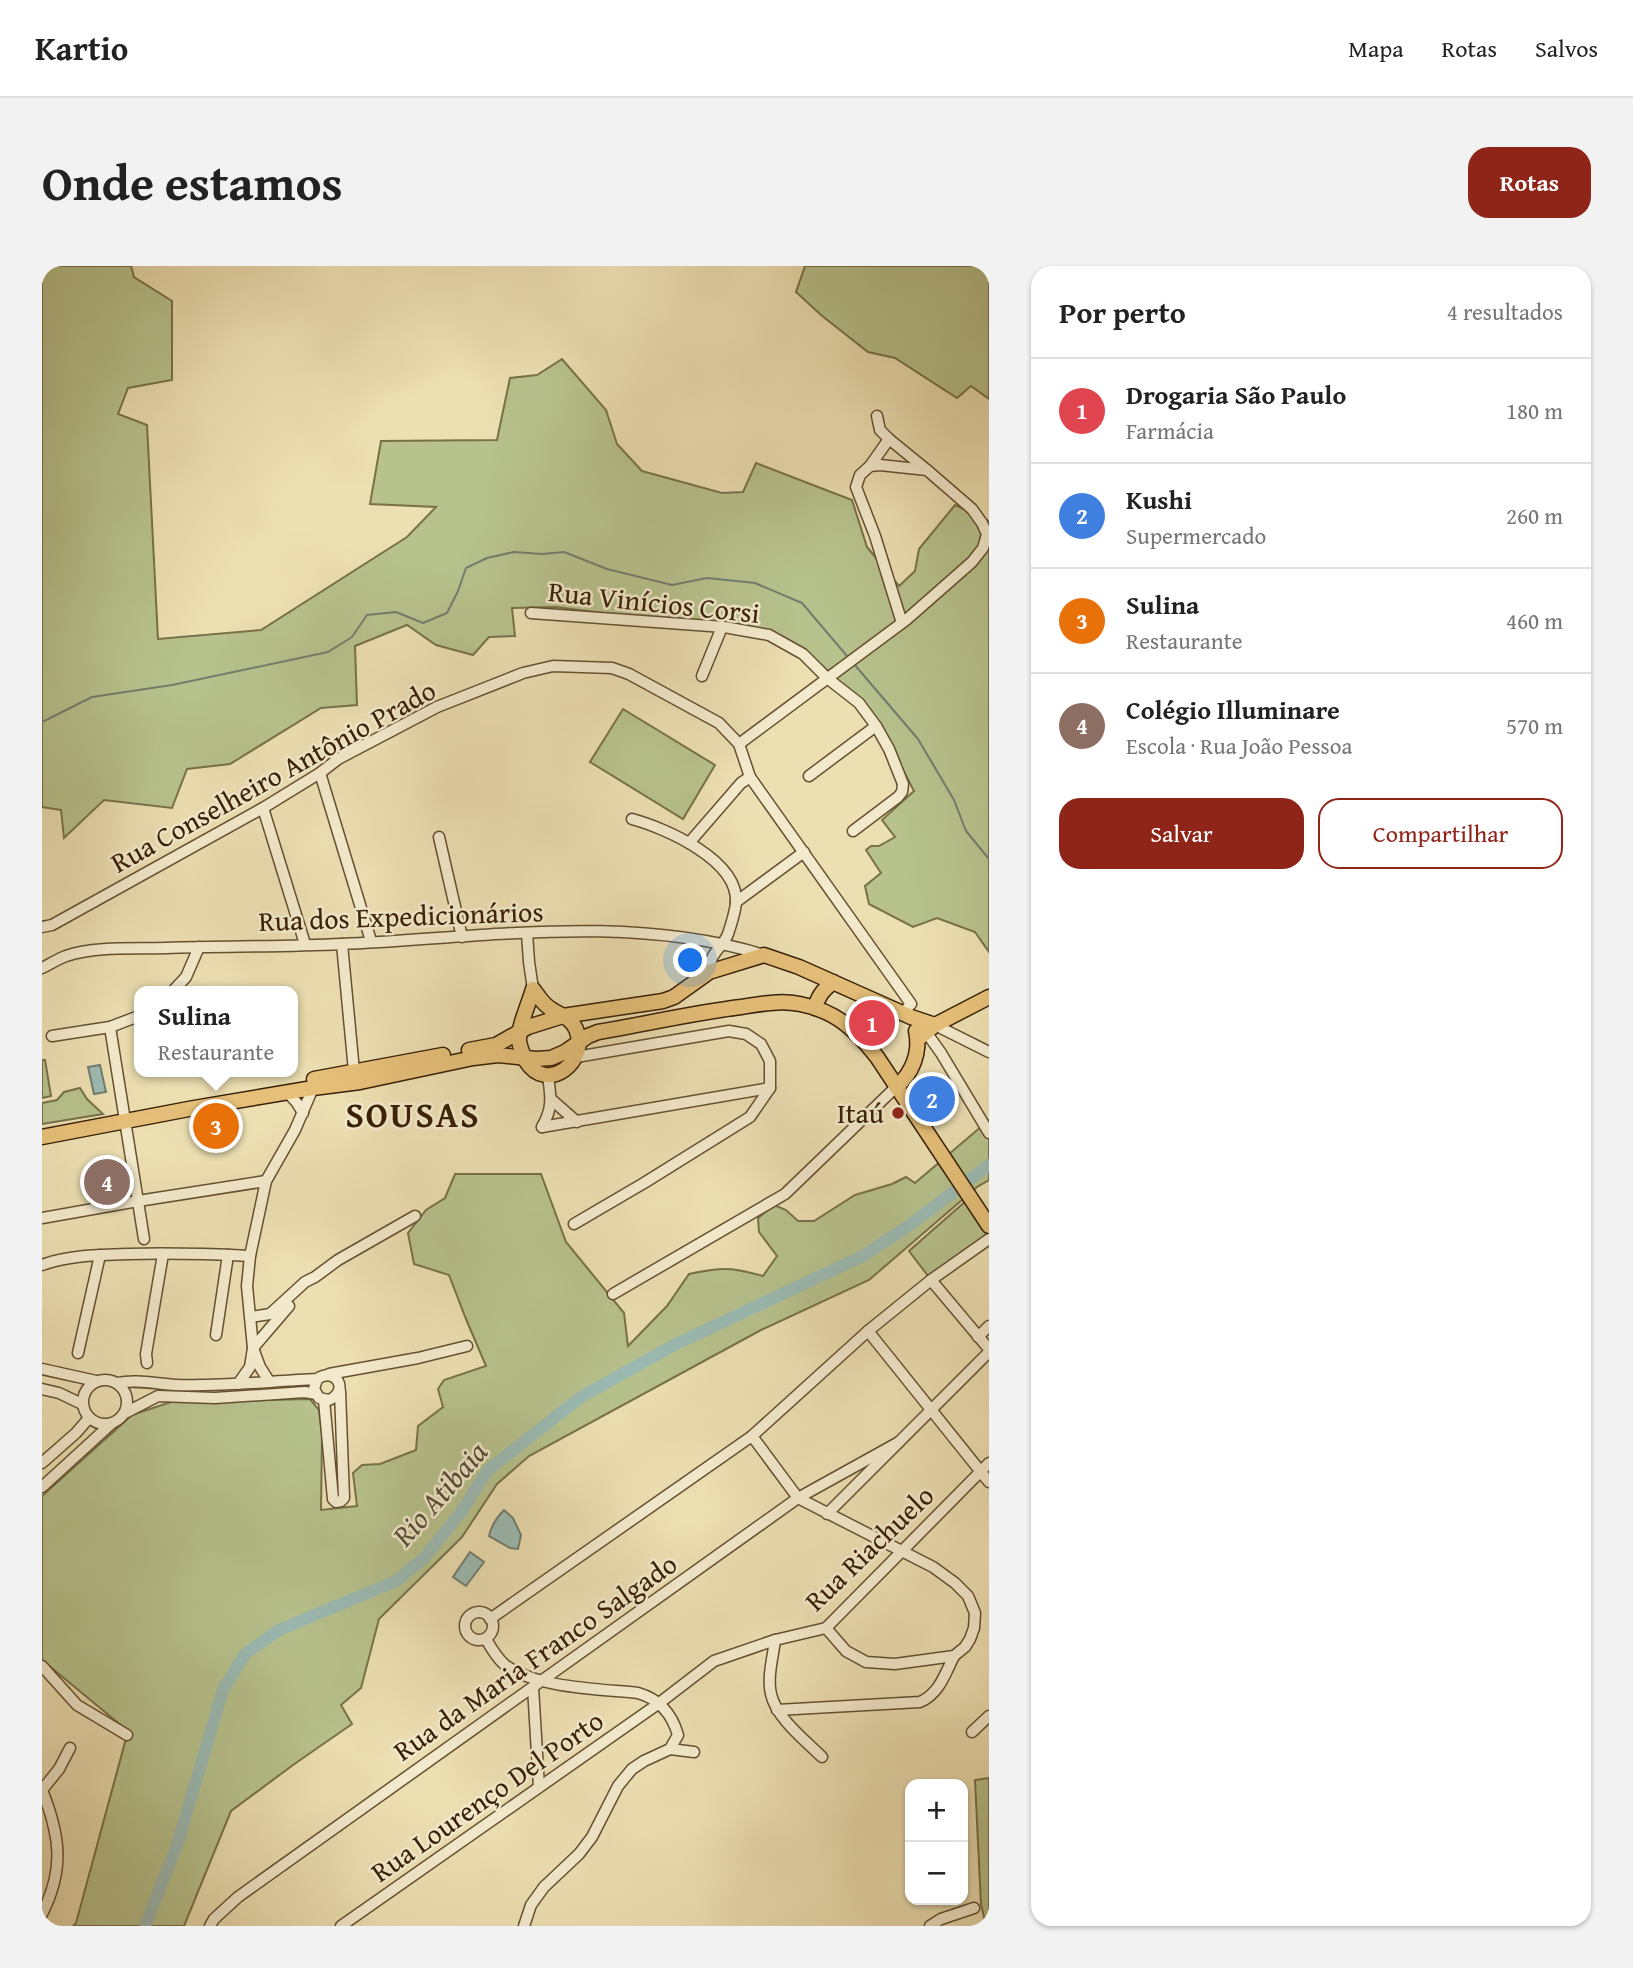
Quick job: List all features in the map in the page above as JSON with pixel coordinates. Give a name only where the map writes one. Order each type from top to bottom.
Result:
[{"type":"main road","points":[[42,1137],[125,1117],[495,1045],[537,1023],[563,1016],[674,998],[709,972],[764,955],[908,1011],[926,1032]]},
{"type":"main road","points":[[815,1008],[824,989],[833,982]]},
{"type":"main road","points":[[533,989],[547,1006],[572,1022],[577,1030],[578,1050]]},
{"type":"main road","points":[[533,989],[519,1042],[530,1067],[548,1076],[566,1069],[588,1036],[598,1032],[775,1002],[797,1003],[835,1017],[853,1028],[877,1057],[989,1226]]},
{"type":"main road","points":[[897,1087],[911,1071],[926,1032],[989,997]]},
{"type":"main road","points":[[42,1128],[360,1082],[473,1058],[498,1055],[551,1058],[578,1050]]},
{"type":"street","points":[[739,744],[902,623],[971,562],[983,548],[987,534],[972,509],[889,439],[880,430],[877,416]]},
{"type":"street","points":[[889,439],[870,466],[860,475],[856,487],[875,536],[902,623]]},
{"type":"street","points":[[870,466],[927,470]]},
{"type":"street","name":"Rua Vinícios Corsi","points":[[531,613],[722,626],[769,635],[803,654],[827,678],[859,703],[889,749],[903,784],[898,797],[853,831]]},
{"type":"street","points":[[702,676],[722,626]]},
{"type":"street","name":"Rua Conselheiro Antônio Prado","points":[[42,927],[52,925],[263,808],[320,773],[338,758],[437,707],[518,674],[553,666],[612,668],[629,674],[719,723],[739,744],[750,777],[804,852],[908,1011]]},
{"type":"street","points":[[809,776],[876,726]]},
{"type":"street","points":[[320,773],[371,941]]},
{"type":"street","points":[[688,843],[741,783],[750,777]]},
{"type":"street","points":[[263,808],[305,944]]},
{"type":"street","points":[[632,819],[653,825],[688,843],[718,864],[729,878],[736,902],[727,937],[712,957],[709,972]]},
{"type":"street","points":[[439,837],[462,937]]},
{"type":"street","points":[[736,902],[804,852]]},
{"type":"street","name":"Rua dos Expedicionários","points":[[42,968],[65,956],[85,951],[342,944],[527,933],[622,932],[721,944],[764,955]]},
{"type":"street","points":[[527,933],[533,989]]},
{"type":"street","points":[[342,944],[354,1071]]},
{"type":"street","points":[[178,986],[186,977],[199,947]]},
{"type":"street","points":[[52,1036],[110,1027],[134,1018]]},
{"type":"street","points":[[110,1027],[144,1239]]},
{"type":"street","points":[[574,1224],[750,1117],[770,1088],[770,1061],[761,1044],[746,1034],[729,1031],[578,1050]]},
{"type":"street","points":[[926,1032],[989,1052]]},
{"type":"street","points":[[926,1032],[989,1133]]},
{"type":"street","points":[[548,1076],[552,1100],[542,1127],[770,1088]]},
{"type":"street","points":[[612,1294],[785,1194],[897,1087]]},
{"type":"street","points":[[238,1384],[250,1367],[253,1348],[247,1286],[250,1256],[266,1181],[303,1113],[313,1088]]},
{"type":"street","points":[[287,1092],[303,1113]]},
{"type":"street","points":[[552,1100],[577,1122]]},
{"type":"street","points":[[42,1218],[138,1200],[266,1181]]},
{"type":"street","points":[[251,1317],[270,1314],[299,1287],[338,1260],[415,1216]]},
{"type":"street","points":[[490,1619],[752,1436],[868,1331],[931,1280],[989,1239]]},
{"type":"street","points":[[147,1363],[146,1354],[163,1254]]},
{"type":"street","points":[[42,1265],[68,1258],[100,1255],[250,1256]]},
{"type":"street","points":[[78,1353],[100,1255]]},
{"type":"street","points":[[216,1335],[228,1255]]},
{"type":"street","points":[[253,1348],[315,1278]]},
{"type":"street","points":[[827,1514],[989,1351],[931,1280]]},
{"type":"street","points":[[978,1336],[989,1326]]},
{"type":"street","points":[[868,1331],[931,1410],[985,1467],[989,1482]]},
{"type":"street","points":[[328,1374],[339,1382],[340,1390],[344,1498],[336,1502],[332,1499],[320,1397],[314,1384],[317,1379],[322,1375],[467,1346]]},
{"type":"street","points":[[253,1348],[269,1381]]},
{"type":"street","points":[[42,1486],[125,1413],[158,1396],[215,1398],[305,1392],[334,1399],[348,1376],[367,1368]]},
{"type":"street","points":[[42,1369],[117,1383],[238,1384],[317,1379]]},
{"type":"street","points":[[96,1381],[83,1395],[84,1412],[89,1418],[103,1425],[111,1424]]},
{"type":"street","points":[[117,1383],[127,1397],[125,1413]]},
{"type":"street","points":[[42,1390],[59,1393],[82,1404]]},
{"type":"street","points":[[42,1463],[89,1418]]},
{"type":"street","points":[[752,1436],[798,1498],[933,1567],[968,1596],[975,1613],[970,1639],[954,1656],[936,1691],[920,1702],[777,1710]]},
{"type":"street","name":"Rua da Maria Franco Salgado","points":[[210,1926],[238,1897],[798,1498],[899,1442]]},
{"type":"street","name":"Rua Riachuelo","points":[[658,1704],[714,1661],[775,1640],[826,1628],[985,1467]]},
{"type":"street","points":[[478,1613],[490,1619],[492,1631],[486,1639],[470,1637],[465,1630],[469,1617],[478,1613]]},
{"type":"street","points":[[826,1628],[846,1651],[866,1662],[895,1664],[954,1656]]},
{"type":"street","points":[[486,1639],[505,1665],[536,1684],[638,1693],[651,1697],[674,1721],[678,1735],[670,1749]]},
{"type":"street","points":[[775,1640],[770,1677],[771,1694],[777,1710],[822,1757]]},
{"type":"street","points":[[42,1666],[77,1705],[127,1735]]},
{"type":"street","points":[[536,1684],[539,1787]]},
{"type":"street","name":"Rua Lourenço Del Porto","points":[[341,1926],[658,1704]]},
{"type":"street","points":[[972,1732],[989,1716]]},
{"type":"street","points":[[42,1914],[58,1864],[55,1824],[42,1790],[59,1769],[70,1748]]},
{"type":"street","points":[[524,1926],[531,1905],[544,1887],[592,1838],[618,1786],[632,1769],[670,1749],[694,1752]]},
{"type":"street","points":[[930,1926],[941,1919],[974,1908]]},
{"type":"green space","points":[[42,266],[131,266],[134,277],[172,301],[172,380],[128,388],[118,414],[147,425],[158,639],[261,630],[407,537],[436,507],[370,504],[381,441],[497,440],[510,378],[537,375],[562,359],[606,410],[617,444],[642,471],[722,493],[743,492],[756,463],[852,500],[867,547],[899,586],[915,571],[919,549],[955,505],[989,521],[989,952],[975,932],[937,918],[913,927],[869,904],[865,886],[881,873],[866,850],[895,837],[882,820],[914,791],[882,730],[862,701],[806,652],[772,634],[555,607],[512,608],[515,636],[489,637],[473,655],[436,645],[407,625],[355,646],[357,705],[321,708],[230,764],[187,769],[172,808],[104,800],[64,838],[61,810],[42,807]]},
{"type":"green space","points":[[805,266],[989,266],[989,399],[971,386],[957,398],[895,358],[868,352],[796,292]]},
{"type":"green space","points":[[623,709],[715,765],[683,819],[590,762]]},
{"type":"green space","points":[[42,1060],[45,1060],[51,1096],[42,1098]]},
{"type":"green space","points":[[80,1088],[103,1114],[42,1124],[42,1103],[57,1100],[64,1092]]},
{"type":"green space","points":[[989,1120],[989,1180],[977,1187],[869,1280],[761,1330],[529,1456],[497,1484],[462,1537],[379,1619],[361,1688],[341,1705],[352,1724],[231,1811],[184,1926],[73,1926],[128,1731],[42,1660],[42,1496],[132,1415],[171,1402],[310,1399],[319,1410],[322,1436],[321,1510],[357,1506],[353,1473],[362,1465],[380,1464],[416,1450],[418,1426],[443,1407],[438,1389],[444,1380],[486,1366],[449,1275],[414,1264],[408,1233],[426,1210],[445,1198],[455,1174],[541,1174],[566,1242],[624,1313],[628,1346],[667,1306],[689,1274],[726,1269],[763,1276],[777,1256],[759,1232],[758,1218],[774,1205],[786,1210],[798,1221],[814,1221],[855,1195],[906,1177],[915,1183]]},
{"type":"green space","points":[[967,1200],[989,1233],[928,1276],[909,1251]]},
{"type":"green space","points":[[989,1778],[989,1926],[986,1926],[981,1904],[975,1780]]},
{"type":"water","points":[[100,1065],[106,1092],[94,1094],[88,1067]]},
{"type":"water","points":[[504,1510],[513,1518],[521,1535],[518,1549],[510,1548],[489,1536]]},
{"type":"water","points":[[470,1552],[484,1562],[466,1586],[453,1577]]},
{"type":"waterway","points":[[42,722],[92,697],[172,685],[328,652],[352,637],[367,615],[396,612],[423,623],[447,613],[466,568],[487,558],[514,552],[564,552],[607,569],[672,585],[707,578],[755,583],[802,603],[847,656]]},
{"type":"waterway","points":[[854,664],[918,739],[954,800],[966,831],[989,859]]},
{"type":"waterway","name":"Rio Atibaia","points":[[145,1926],[177,1845],[223,1690],[245,1654],[279,1630],[396,1581],[424,1558],[461,1512],[488,1470],[581,1397],[674,1345],[863,1256],[907,1227],[989,1165]]},
{"type":"place","name":"Drogaria São Paulo","points":[[872,1023]]},
{"type":"place","name":"Kushi","points":[[932,1099]]},
{"type":"place","name":"Itaú","points":[[898,1113]]},
{"type":"place","name":"Sulina","points":[[216,1126]]},
{"type":"place","name":"Colégio Illuminare","points":[[107,1182]]},
{"type":"district","name":"SOUSAS","points":[[413,1115]]}]
